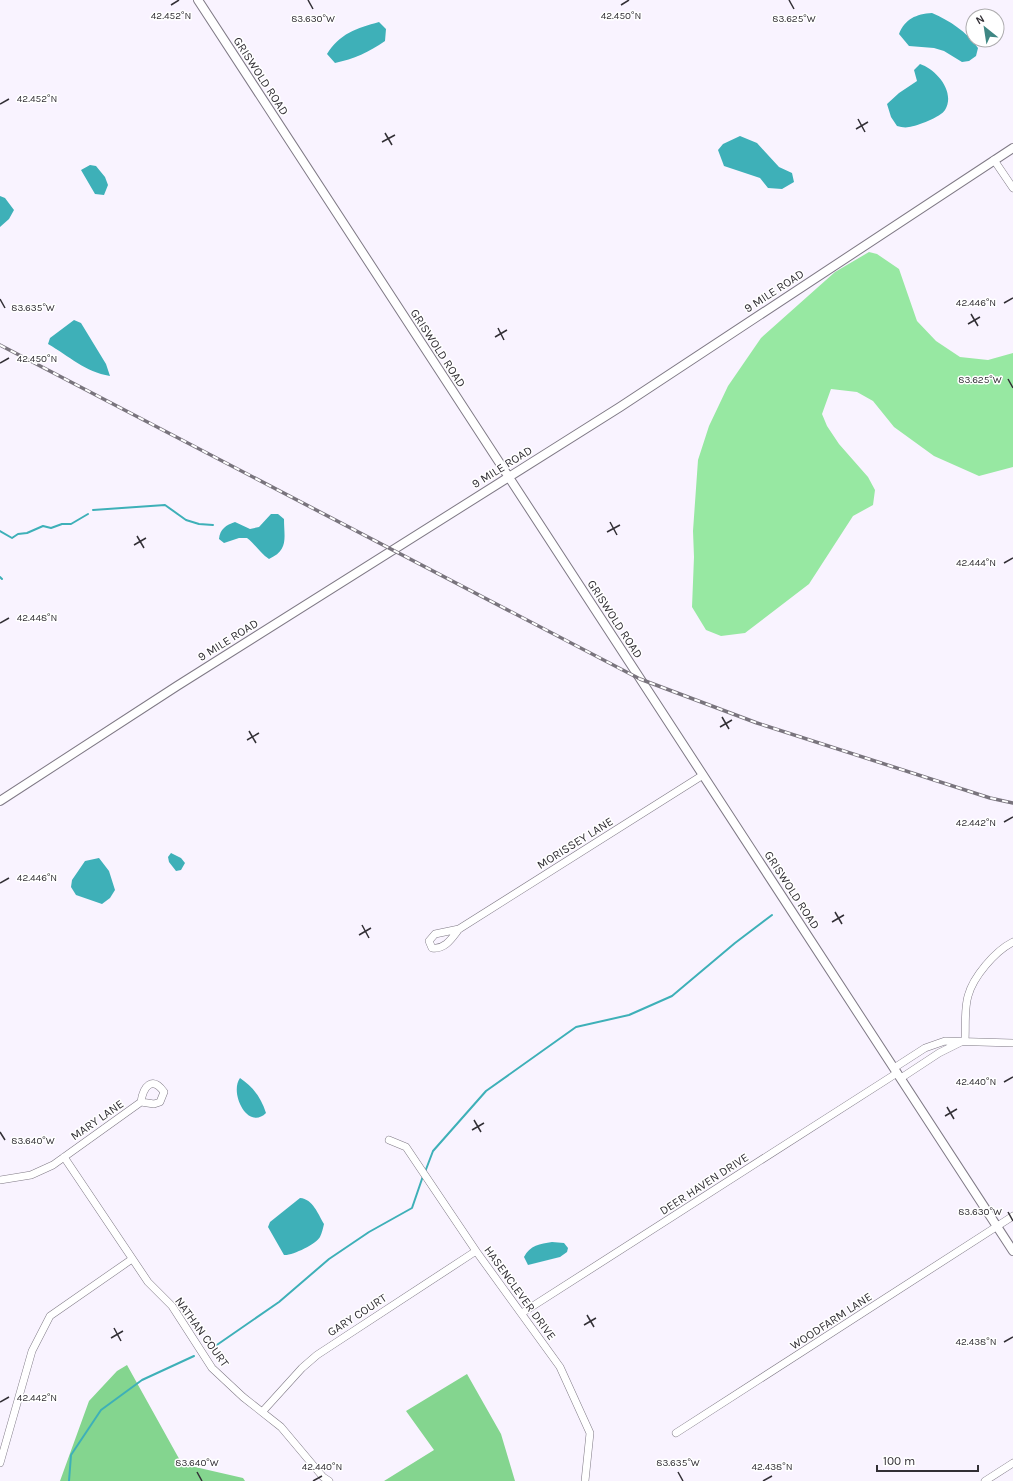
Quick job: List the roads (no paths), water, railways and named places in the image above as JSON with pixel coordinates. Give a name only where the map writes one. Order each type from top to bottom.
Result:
[{"type":"street","name":"GRISWOLD ROAD","points":[[198,0],[1013,1251]]},
{"type":"street","name":"9 MILE ROAD","points":[[0,801],[177,686],[620,406],[1013,148]]},
{"type":"street","points":[[994,160],[1013,188]]},
{"type":"street","name":"MORISSEY LANE","points":[[459,929],[703,775]]},
{"type":"street","points":[[965,1040],[968,996],[982,968],[1006,945],[1013,942]]},
{"type":"street","points":[[897,1073],[932,1045],[945,1040],[1013,1043]]},
{"type":"street","points":[[897,1073],[965,1040]]},
{"type":"street","name":"DEER HAVEN DRIVE","points":[[522,1313],[897,1073]]},
{"type":"street","name":"MARY LANE","points":[[0,1180],[18,1178],[35,1173],[64,1157],[141,1102]]},
{"type":"street","name":"HASENCLEVER DRIVE","points":[[390,1140],[406,1147],[476,1251],[560,1367],[590,1433],[585,1481]]},
{"type":"street","name":"NATHAN COURT","points":[[64,1157],[148,1282],[172,1306],[212,1368],[281,1427],[323,1477],[329,1481]]},
{"type":"street","name":"WOODFARM LANE","points":[[676,1433],[1013,1216]]},
{"type":"street","name":"GARY COURT","points":[[263,1411],[302,1368],[317,1355],[476,1251]]},
{"type":"street","points":[[0,1463],[32,1351],[50,1316],[132,1259]]},
{"type":"street","points":[[985,1481],[1013,1463]]},
{"type":"water","points":[[932,13],[951,23],[965,34],[965,48],[978,48],[976,56],[969,61],[962,62],[944,51],[934,48],[909,46],[899,34],[901,29],[908,21],[921,15]]},
{"type":"water","points":[[379,22],[386,29],[385,41],[379,45],[355,57],[335,63],[327,54],[337,41],[349,33],[356,29]]},
{"type":"water","points":[[920,64],[932,71],[943,82],[948,96],[948,103],[943,113],[928,121],[908,127],[897,126],[891,117],[887,104],[899,93],[917,81],[914,70]]},
{"type":"water","points":[[740,136],[757,143],[779,167],[792,173],[794,182],[782,189],[768,188],[760,178],[724,166],[718,150],[723,144]]},
{"type":"water","points":[[90,165],[96,166],[105,177],[108,185],[104,195],[95,194],[81,170]]},
{"type":"water","points":[[0,196],[5,198],[14,210],[9,219],[0,227]]},
{"type":"water","points":[[74,320],[81,323],[106,364],[110,376],[85,367],[48,344],[50,338]]},
{"type":"water","points":[[271,514],[278,514],[284,519],[285,538],[280,552],[269,559],[247,538],[239,538],[224,543],[219,539],[222,530],[235,522],[250,529],[259,527]]},
{"type":"water","points":[[171,853],[181,858],[185,863],[181,870],[176,871],[169,862],[168,857]]},
{"type":"water","points":[[99,858],[109,871],[115,890],[110,898],[102,904],[76,895],[71,887],[72,880],[85,861]]},
{"type":"water","points":[[240,1078],[253,1089],[259,1097],[266,1113],[259,1117],[253,1117],[247,1114],[242,1108],[237,1092],[237,1085]]},
{"type":"water","points":[[300,1198],[305,1199],[312,1204],[324,1224],[318,1240],[298,1252],[284,1255],[268,1227],[270,1222]]},
{"type":"water","points":[[552,1242],[564,1243],[568,1248],[567,1252],[560,1257],[528,1265],[524,1257],[529,1250],[539,1244]]},
{"type":"waterway","points":[[93,510],[165,505],[186,520],[199,524],[213,525]]},
{"type":"waterway","points":[[0,531],[12,538],[18,534],[27,533],[43,526],[51,528],[62,524],[71,524],[88,514]]},
{"type":"waterway","points":[[425,1172],[433,1151],[486,1091],[576,1027],[629,1015],[672,996],[735,943],[772,915]]},
{"type":"waterway","points":[[211,1349],[279,1302],[329,1259],[369,1232],[412,1208],[423,1176]]},
{"type":"waterway","points":[[69,1481],[71,1455],[101,1410],[142,1380],[194,1356]]},
{"type":"railway","points":[[0,345],[640,679],[757,723],[990,798],[1013,803]]}]
